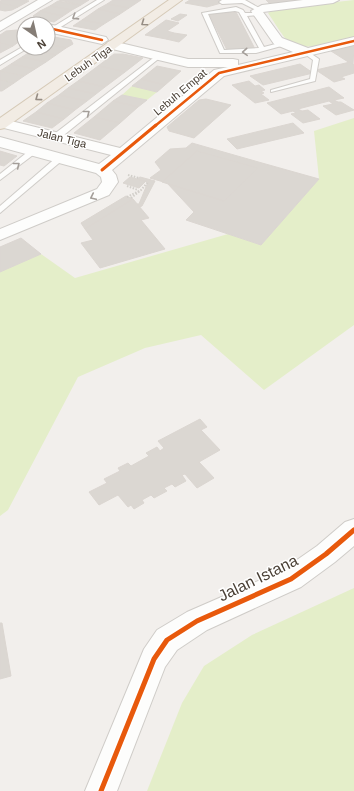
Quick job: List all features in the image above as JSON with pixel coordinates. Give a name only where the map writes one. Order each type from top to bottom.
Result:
[{"type":"main road","name":"Lebuh Tiga","points":[[1,120],[107,42],[159,0]]},
{"type":"main road","name":"Lebuh Tiga","points":[[107,42],[176,0]]},
{"type":"street","points":[[0,27],[6,19],[46,0]]},
{"type":"street","points":[[293,48],[278,41],[258,12],[333,0]]},
{"type":"street","points":[[6,19],[16,21]]},
{"type":"street","name":"Lebuh Empat","points":[[56,31],[107,42],[188,63],[235,63],[283,53],[293,48]]},
{"type":"street","name":"Lebuh Empat","points":[[102,170],[214,75],[293,48],[354,40]]},
{"type":"street","points":[[188,63],[197,70],[201,76],[203,85]]},
{"type":"street","name":"Jalan Tiga","points":[[1,120],[56,137],[122,153]]},
{"type":"street","name":"Jalan Tiga","points":[[0,142],[102,170]]},
{"type":"street","points":[[0,235],[103,192],[110,182],[108,175],[102,170]]},
{"type":"street","name":"Jalan Istana","points":[[101,791],[154,659],[167,640],[197,621],[291,579],[326,554],[354,530]]},
{"type":"lane","points":[[56,26],[101,0]]},
{"type":"lane","points":[[222,2],[246,2],[258,12]]},
{"type":"lane","points":[[263,50],[241,10],[236,9],[208,12],[204,15],[222,52],[263,50],[293,48],[316,59],[313,80],[273,90]]},
{"type":"lane","points":[[243,15],[258,12]]},
{"type":"lane","points":[[0,63],[16,53]]},
{"type":"lane","points":[[56,137],[159,56]]},
{"type":"lane","points":[[0,178],[33,152]]},
{"type":"lane","points":[[0,210],[61,158]]},
{"type":"path","points":[[131,198],[148,182]]},
{"type":"path","points":[[126,186],[139,190]]},
{"type":"path","points":[[127,197],[139,190]]},
{"type":"green space","points":[[354,0],[354,37],[322,45],[305,46],[290,43],[268,13],[274,9]]},
{"type":"green space","points":[[132,86],[157,92],[147,100],[122,95]]},
{"type":"green space","points":[[354,118],[354,325],[264,390],[201,335],[145,348],[78,377],[8,510],[0,516],[0,272],[41,254],[75,278],[228,234],[261,245],[319,179],[314,131]]},
{"type":"green space","points":[[354,588],[354,791],[147,791],[182,703],[204,666],[252,635]]},
{"type":"building","points":[[1,0],[29,1],[18,7],[0,3]]},
{"type":"building","points":[[59,0],[89,0],[81,5]]},
{"type":"building","points":[[113,0],[141,0],[129,8],[107,4]]},
{"type":"building","points":[[190,0],[232,0],[207,7],[185,3]]},
{"type":"building","points":[[266,0],[303,0],[270,4]]},
{"type":"building","points":[[58,1],[81,5],[72,10],[50,6]]},
{"type":"building","points":[[0,3],[18,7],[12,10],[0,10]]},
{"type":"building","points":[[107,4],[129,8],[120,14],[98,9]]},
{"type":"building","points":[[50,6],[72,10],[63,16],[40,11]]},
{"type":"building","points":[[98,9],[120,14],[104,24],[82,20]]},
{"type":"building","points":[[40,11],[63,16],[56,21],[56,16],[33,16]]},
{"type":"building","points":[[236,12],[255,49],[227,50],[209,14]]},
{"type":"building","points":[[180,14],[187,15],[178,21],[171,19]]},
{"type":"building","points":[[82,20],[104,24],[95,30],[73,26]]},
{"type":"building","points":[[166,20],[179,23],[167,31],[174,33],[166,39],[145,35]]},
{"type":"building","points":[[16,30],[16,44],[13,46],[0,43],[0,35],[6,31]]},
{"type":"building","points":[[174,33],[187,35],[179,42],[166,39]]},
{"type":"building","points":[[56,37],[71,40],[73,44],[66,48],[56,46]]},
{"type":"building","points":[[0,43],[13,46],[0,53]]},
{"type":"building","points":[[56,46],[66,48],[56,55]]},
{"type":"building","points":[[354,46],[353,65],[331,51]]},
{"type":"building","points":[[114,54],[123,54],[143,58],[125,72],[98,66]]},
{"type":"building","points":[[24,56],[55,56],[46,62],[22,57]]},
{"type":"building","points":[[22,57],[46,62],[35,69],[11,64]]},
{"type":"building","points":[[350,62],[354,65],[354,73],[341,77],[345,79],[334,82],[316,70]]},
{"type":"building","points":[[11,64],[35,69],[24,76],[0,71]]},
{"type":"building","points":[[300,64],[313,73],[263,85],[250,76]]},
{"type":"building","points":[[98,66],[125,72],[105,87],[78,81]]},
{"type":"building","points":[[157,66],[181,71],[165,85],[141,79]]},
{"type":"building","points":[[0,71],[24,76],[14,83],[0,80]]},
{"type":"building","points":[[141,79],[165,85],[157,92],[132,86]]},
{"type":"building","points":[[0,80],[14,83],[0,91]]},
{"type":"building","points":[[78,81],[105,87],[96,94],[68,88]]},
{"type":"building","points":[[249,81],[255,86],[259,85],[265,90],[261,91],[264,93],[261,94],[269,100],[255,103],[232,85]]},
{"type":"building","points":[[329,87],[344,98],[334,100],[341,102],[354,110],[336,115],[323,106],[333,104],[329,101],[298,109],[302,111],[308,110],[320,119],[303,123],[291,114],[296,113],[293,111],[281,114],[267,103]]},
{"type":"building","points":[[68,88],[96,94],[87,101],[59,95]]},
{"type":"building","points":[[59,95],[87,101],[75,110],[47,103]]},
{"type":"building","points":[[122,95],[147,100],[138,107],[113,101]]},
{"type":"building","points":[[206,99],[231,105],[194,138],[169,131],[167,127],[199,100]]},
{"type":"building","points":[[113,101],[138,107],[120,123],[94,117]]},
{"type":"building","points":[[47,103],[75,110],[64,119],[36,112]]},
{"type":"building","points":[[36,112],[64,119],[52,128],[23,121]]},
{"type":"building","points":[[94,117],[120,123],[100,140],[74,133]]},
{"type":"building","points":[[293,123],[304,133],[237,149],[227,139]]},
{"type":"building","points":[[192,143],[319,179],[261,245],[186,220],[194,212],[167,183],[150,178],[161,170],[155,162],[170,149],[186,148]]},
{"type":"building","points":[[0,151],[17,156],[4,166],[0,165]]},
{"type":"building","points":[[197,151],[258,168],[224,201],[162,182]]},
{"type":"building","points":[[130,177],[146,181],[139,188],[123,183]]},
{"type":"building","points":[[140,177],[155,181],[142,206],[139,207],[137,204],[139,204],[148,182],[137,179]]},
{"type":"building","points":[[126,196],[133,199],[85,229],[81,223]]},
{"type":"building","points":[[133,199],[149,218],[141,220],[165,249],[100,268],[81,243],[93,240],[85,229]]},
{"type":"building","points":[[21,238],[41,254],[0,272],[0,247]]},
{"type":"building","points":[[200,419],[207,427],[201,430],[220,450],[199,462],[214,478],[197,488],[185,474],[182,475],[186,481],[175,487],[172,484],[164,488],[167,491],[154,498],[151,495],[142,500],[144,503],[134,509],[131,505],[128,507],[118,495],[99,505],[89,492],[107,483],[104,479],[120,471],[118,468],[128,463],[131,466],[149,456],[146,453],[157,447],[160,451],[164,448],[158,441]]},
{"type":"building","points":[[0,623],[2,623],[11,676],[0,679]]},
{"type":"cycle path","points":[[56,30],[102,40]]},
{"type":"cycle path","points":[[102,170],[219,73],[354,41]]},
{"type":"cycle path","points":[[101,791],[154,659],[167,640],[197,621],[291,579],[326,554],[354,530]]}]
